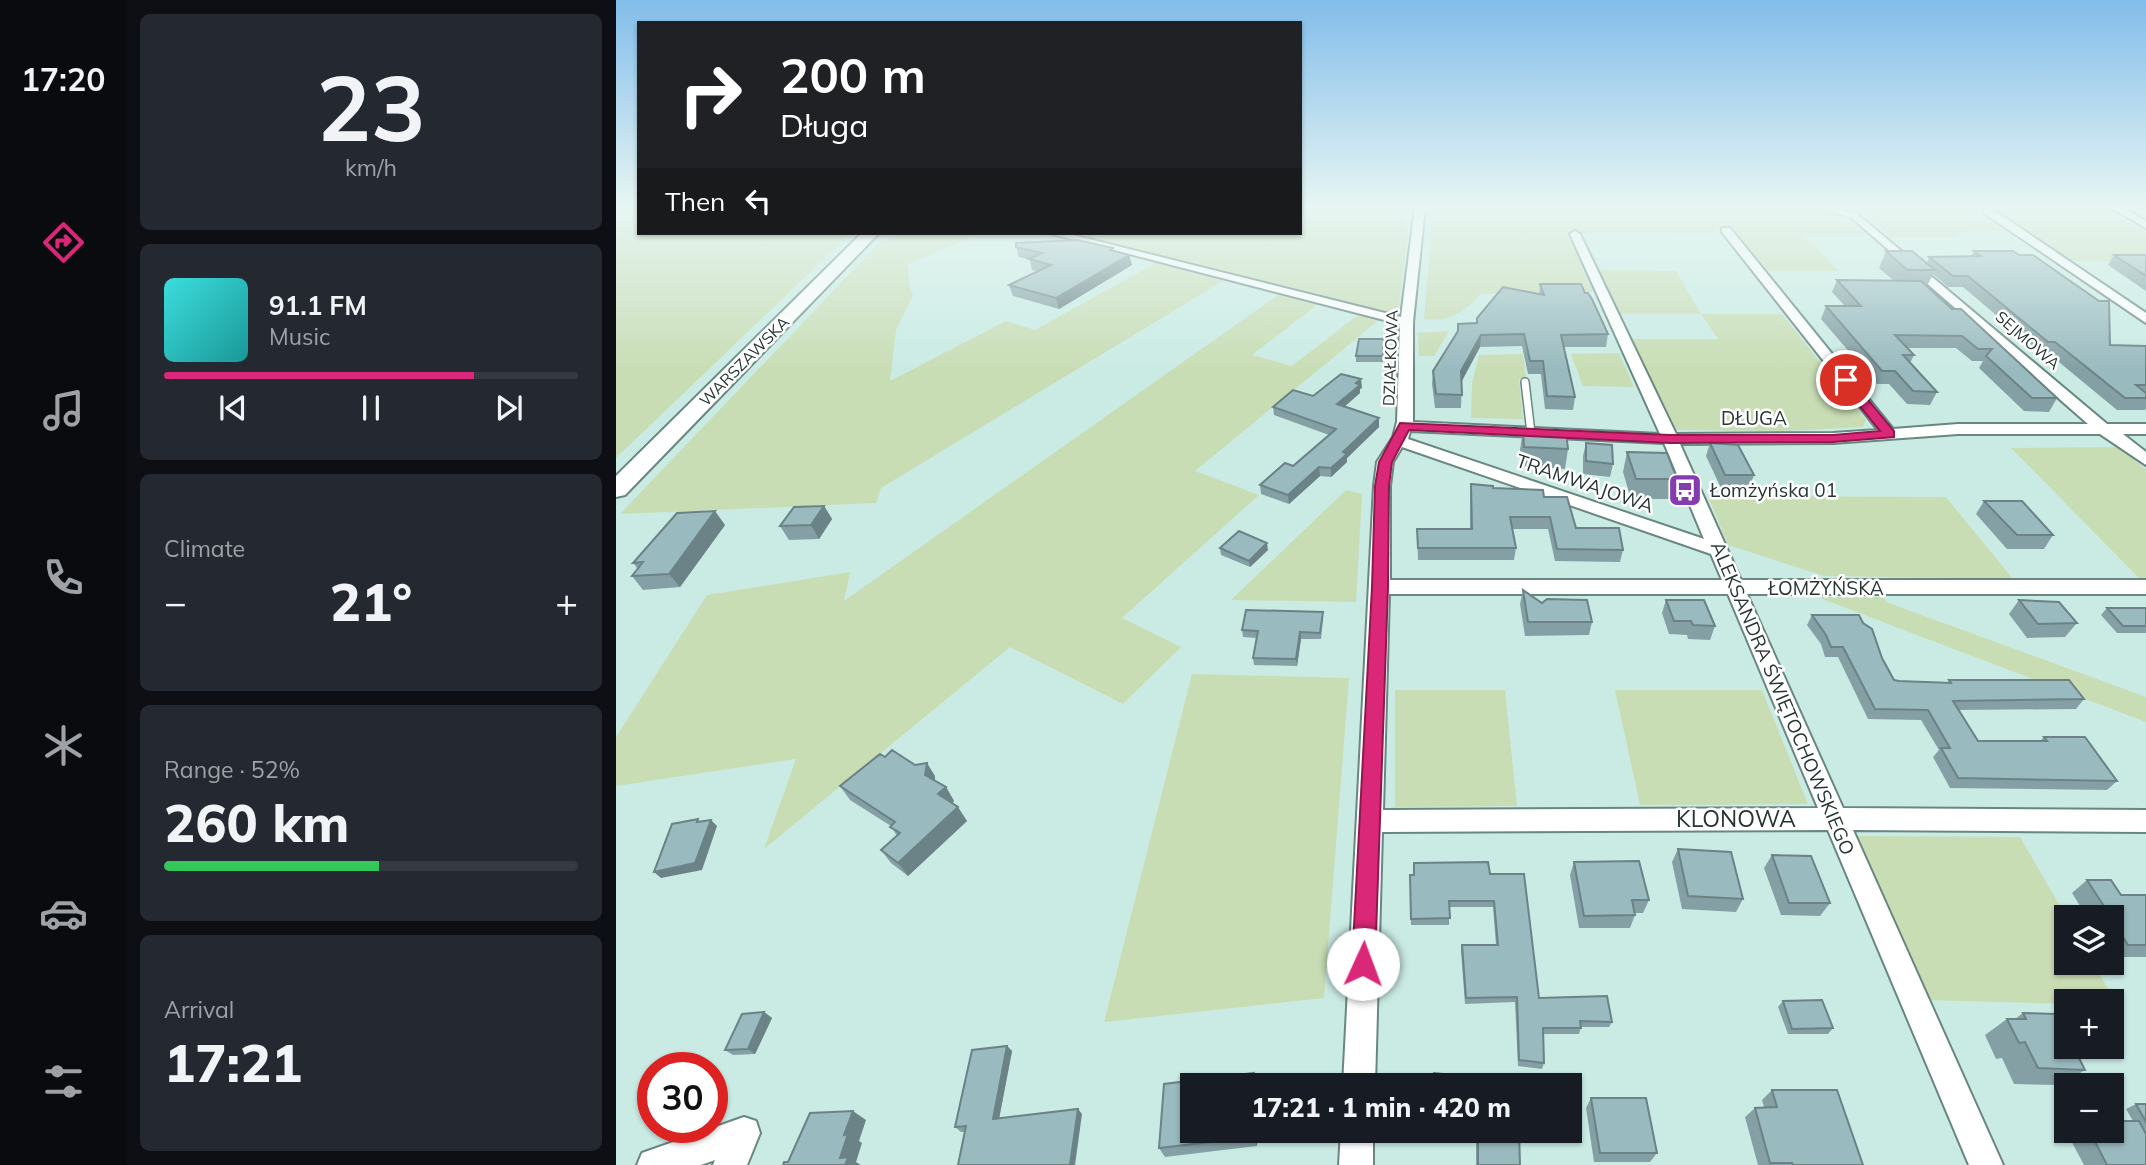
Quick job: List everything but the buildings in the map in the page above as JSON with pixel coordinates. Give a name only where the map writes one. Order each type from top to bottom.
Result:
[{"type":"main road","name":"WARSZAWSKA","points":[[616,490],[844,261]]},
{"type":"street","points":[[1166,261],[1407,322]]},
{"type":"street","name":"DZIAŁKOWA","points":[[1401,433],[1407,322],[1414,261]]},
{"type":"street","name":"ALEKSANDRA ŚWIĘTOCHOWSKIEGO","points":[[1588,261],[1719,550],[1986,1165]]},
{"type":"street","points":[[1751,261],[1889,434]]},
{"type":"street","name":"SEJMOWA","points":[[1909,261],[2103,429],[2124,440],[2146,460]]},
{"type":"street","points":[[2062,261],[2146,319]]},
{"type":"street","name":"DŁUGA","points":[[1401,433],[1531,433],[1670,439],[1833,439],[1958,429],[2146,429]]},
{"type":"street","points":[[1359,1073],[1383,470],[1401,433]]},
{"type":"street","name":"TRAMWAJOWA","points":[[1401,433],[1719,550]]},
{"type":"street","name":"ŁOMŻYŃSKA","points":[[1380,587],[2146,587]]},
{"type":"street","name":"KLONOWA","points":[[1368,821],[2146,821]]},
{"type":"street","points":[[654,1165],[744,1133],[730,1165]]},
{"type":"street","points":[[1356,1165],[1357,1143]]},
{"type":"lane","points":[[1525,382],[1531,433]]},
{"type":"green space","points":[[616,261],[821,261],[616,458]]},
{"type":"green space","points":[[861,261],[914,261],[908,264],[909,284],[913,295],[896,330],[890,381],[1006,321],[1035,330],[1156,263],[1223,281],[881,488],[876,503],[620,514]]},
{"type":"green space","points":[[1187,261],[1405,261],[1398,314]]},
{"type":"green space","points":[[1429,261],[1581,261],[1593,292],[1480,294],[1469,306],[1455,315],[1424,319]]},
{"type":"green space","points":[[1757,261],[1830,261],[1839,271],[1765,271]]},
{"type":"green space","points":[[1599,270],[1676,271],[1701,314],[1619,314]]},
{"type":"green space","points":[[1278,295],[1317,305],[1252,355],[1292,366],[1358,315],[1379,320],[1195,471],[1259,495],[1122,618],[1181,647],[1123,704],[1010,647],[764,849],[796,759],[616,786],[616,737],[707,595],[850,572],[844,601]]},
{"type":"green space","points":[[1701,314],[1782,314],[1866,420],[1863,427],[1783,431],[1674,430],[1631,339],[1718,339]]},
{"type":"green space","points":[[1449,331],[1434,356],[1419,356],[1418,333]]},
{"type":"green space","points":[[1619,353],[1634,387],[1583,386],[1571,354]]},
{"type":"green space","points":[[1523,354],[1526,379],[1519,379],[1523,419],[1471,418],[1472,383],[1479,355]]},
{"type":"green space","points":[[2121,447],[2146,470],[2146,579],[2140,579],[2011,448]]},
{"type":"green space","points":[[1346,490],[1362,494],[1356,602],[1231,600]]},
{"type":"green space","points":[[1708,496],[1946,497],[2013,579],[1824,576],[1728,545]]},
{"type":"green space","points":[[1817,597],[1884,597],[1886,602],[2146,697],[2146,722]]},
{"type":"green space","points":[[1192,674],[1349,678],[1324,998],[1104,1022]]},
{"type":"green space","points":[[1395,690],[1505,690],[1517,806],[1395,807]]},
{"type":"green space","points":[[1615,690],[1762,690],[1808,804],[1640,805]]},
{"type":"green space","points":[[1858,836],[2020,837],[2059,905],[2054,905],[2054,975],[2100,975],[2108,989],[2054,989],[2054,1004],[1927,1000]]},
{"type":"place","name":"Łomżyńska 01","points":[[1685,490]]},
{"type":"route","points":[[1363,964],[1383,470],[1404,426],[1670,439],[1833,439],[1889,434],[1846,380]]}]
